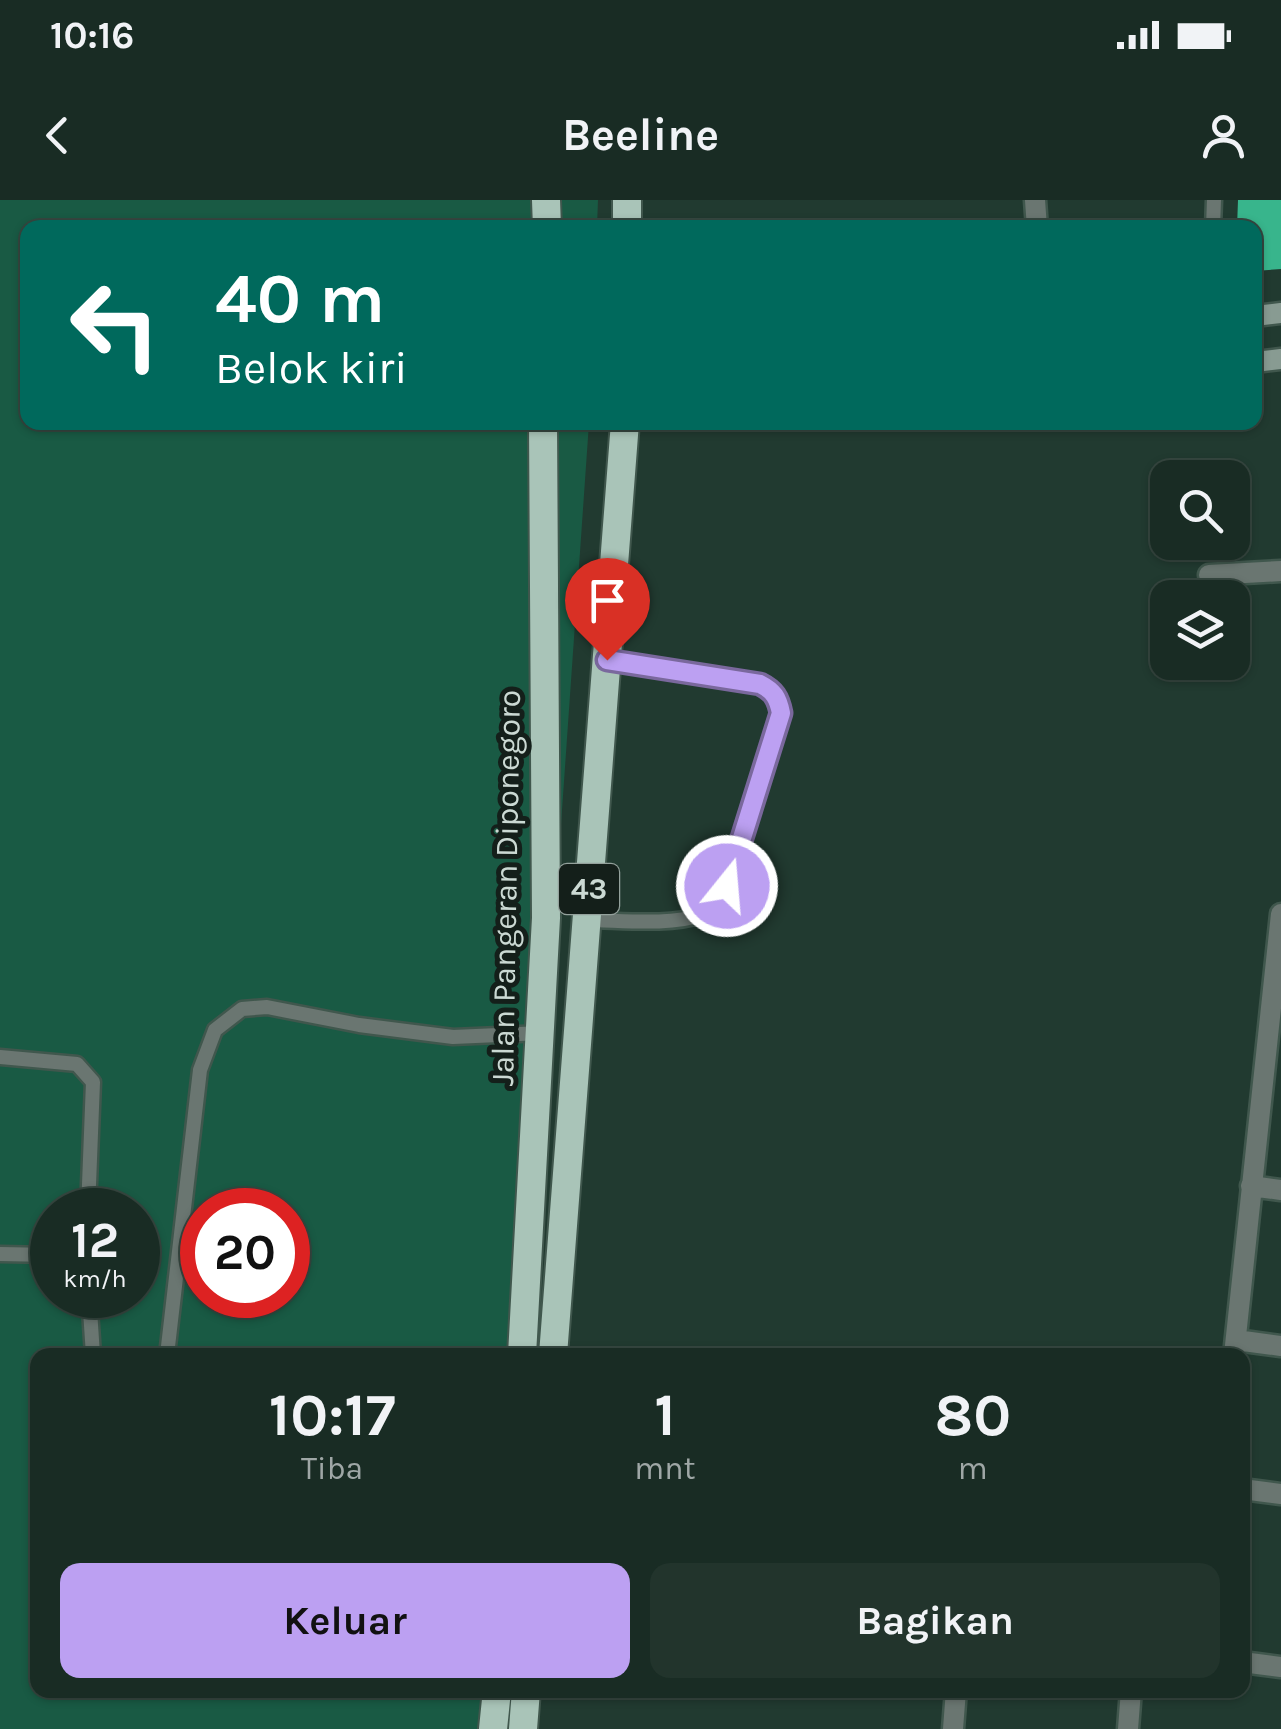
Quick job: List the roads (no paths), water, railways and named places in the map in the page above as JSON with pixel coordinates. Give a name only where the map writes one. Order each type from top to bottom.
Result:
[{"type":"highway","name":"Jalan Pangeran Diponegoro","points":[[522,1348],[546,918],[543,430]]},
{"type":"highway","name":"43","points":[[554,1348],[624,430]]},
{"type":"highway","points":[[493,1729],[495,1698]]},
{"type":"highway","points":[[523,1729],[525,1698]]},
{"type":"street","points":[[1209,576],[1281,571]]},
{"type":"street","points":[[1281,914],[1235,1348],[1281,1346]]},
{"type":"street","points":[[1250,1186],[1281,1190]]},
{"type":"street","points":[[1250,1490],[1281,1494]]},
{"type":"street","points":[[1250,1663],[1281,1667]]},
{"type":"street","points":[[953,1729],[955,1698]]},
{"type":"street","points":[[1128,1729],[1130,1698]]},
{"type":"lane","points":[[587,920],[668,920],[700,915],[716,904],[727,886],[781,713],[778,698],[760,684],[607,660]]},
{"type":"lane","points":[[168,1348],[200,1070],[215,1030],[226,1018],[242,1009],[267,1007],[453,1037],[542,1033]]},
{"type":"lane","points":[[0,1057],[76,1064],[94,1082],[89,1188]]},
{"type":"lane","points":[[0,1254],[30,1255]]},
{"type":"lane","points":[[91,1318],[93,1348]]}]
